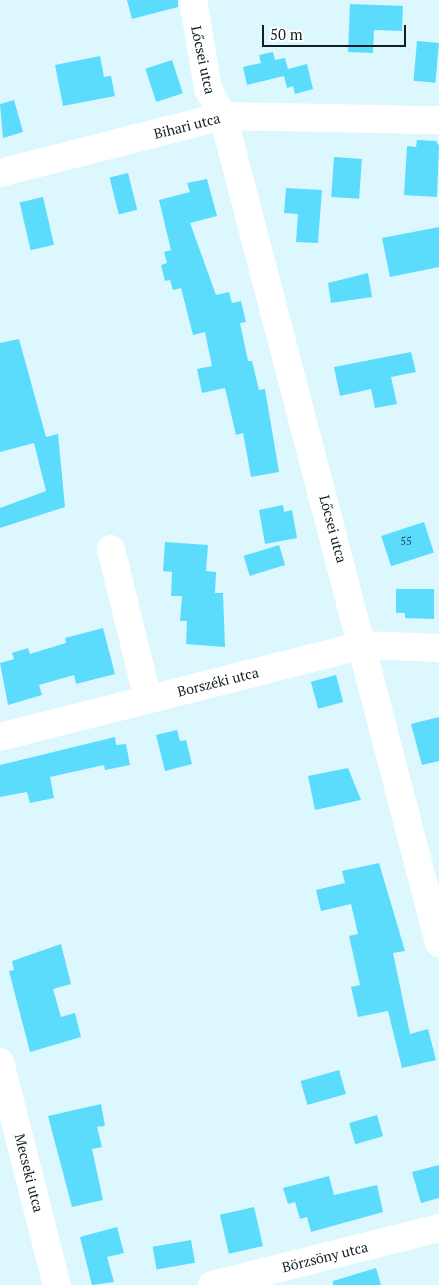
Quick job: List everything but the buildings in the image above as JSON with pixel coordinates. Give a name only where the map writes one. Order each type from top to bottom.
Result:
[{"type":"street","name":"Lőcsei utca","points":[[193,0],[208,89],[223,116],[364,646],[439,943]]},
{"type":"street","name":"Lőcsei utca","points":[[200,0],[225,97],[223,116]]},
{"type":"street","name":"Bihari utca","points":[[0,174],[223,116],[439,120]]},
{"type":"street","points":[[111,549],[148,700]]},
{"type":"street","name":"Borszéki utca","points":[[0,737],[364,646],[439,648]]},
{"type":"street","name":"Mecseki utca","points":[[0,1062],[57,1285]]},
{"type":"street","name":"Börzsöny utca","points":[[212,1285],[439,1228]]}]
